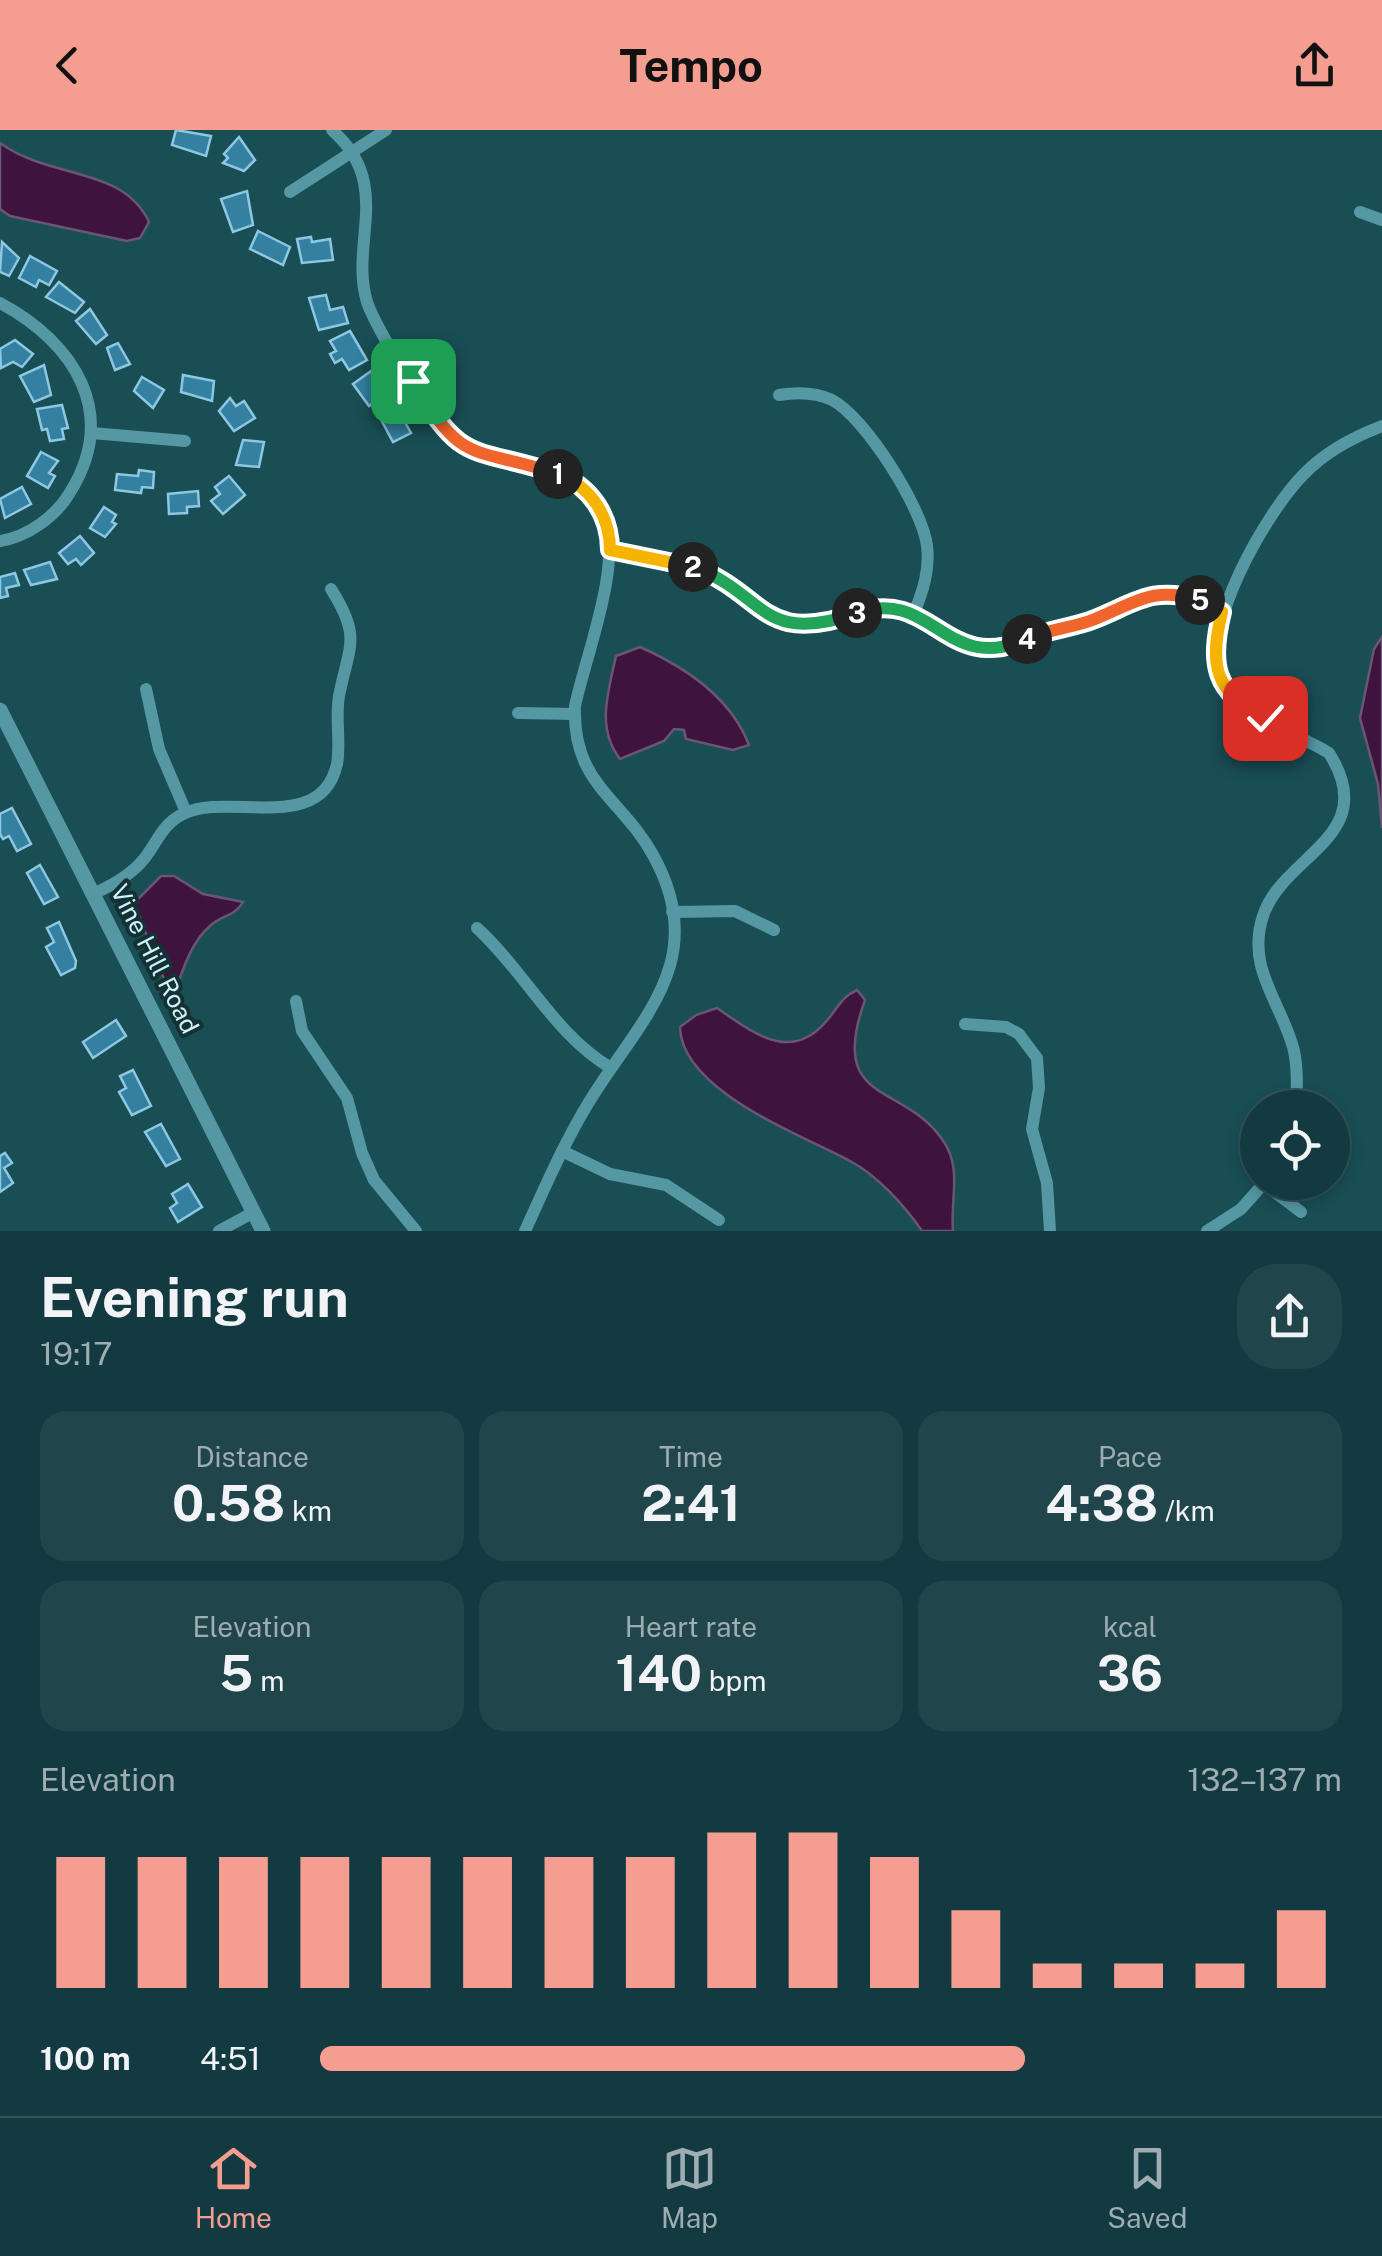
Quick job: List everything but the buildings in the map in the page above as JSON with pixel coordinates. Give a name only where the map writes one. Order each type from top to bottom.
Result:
[{"type":"street","points":[[332,130],[351,153],[365,186],[366,300],[376,324],[436,421],[461,446],[554,472],[587,491],[607,524],[610,550],[574,714],[579,753],[588,774],[654,855],[672,912],[674,937],[662,992],[650,1018],[611,1068],[562,1151],[525,1231]]},
{"type":"street","points":[[290,192],[386,130]]},
{"type":"street","points":[[1360,212],[1382,220]]},
{"type":"street","points":[[0,303],[38,323],[62,349],[81,380],[92,434],[83,473],[64,503],[39,526],[0,541]]},
{"type":"street","points":[[779,395],[816,394],[848,411],[911,501],[922,522],[928,556],[914,614]]},
{"type":"street","points":[[1295,1090],[1294,1050],[1262,977],[1259,935],[1273,896],[1346,831],[1352,798],[1348,780],[1329,753],[1231,697],[1216,662],[1215,642],[1222,612],[1265,529],[1303,474],[1350,439],[1382,426]]},
{"type":"street","points":[[92,434],[185,441]]},
{"type":"street","points":[[610,550],[701,570],[764,614],[785,622],[828,623],[886,608],[914,614],[951,640],[986,650],[1095,619],[1137,598],[1160,594],[1200,600],[1222,612]]},
{"type":"street","points":[[94,894],[129,874],[168,824],[186,812],[300,805],[325,789],[338,761],[340,694],[353,637],[350,622],[331,589]]},
{"type":"street","points":[[146,688],[160,749],[186,812]]},
{"type":"street","name":"Vine Hill Road","points":[[0,710],[263,1231]]},
{"type":"street","points":[[518,714],[574,714]]},
{"type":"street","points":[[672,912],[735,911],[774,930]]},
{"type":"street","points":[[478,928],[519,969],[570,1038],[611,1068]]},
{"type":"street","points":[[296,1001],[302,1031],[348,1098],[362,1153],[374,1180],[416,1231]]},
{"type":"street","points":[[965,1024],[1006,1027],[1019,1034],[1038,1058],[1040,1088],[1032,1129],[1047,1183],[1050,1231]]},
{"type":"street","points":[[562,1151],[610,1174],[666,1185],[719,1220]]},
{"type":"street","points":[[1208,1231],[1249,1200]]},
{"type":"street","points":[[1285,1200],[1300,1212]]},
{"type":"street","points":[[219,1231],[254,1212]]},
{"type":"shaded area","points":[[0,143],[20,155],[122,191],[149,222],[140,238],[127,241],[10,216],[0,209]]},
{"type":"shaded area","points":[[1382,637],[1382,828],[1378,784],[1360,718],[1374,649]]},
{"type":"shaded area","points":[[640,647],[705,686],[731,713],[749,745],[733,750],[686,739],[684,730],[674,729],[664,741],[620,759],[608,735],[607,697],[616,656]]},
{"type":"shaded area","points":[[161,876],[174,876],[203,894],[243,902],[199,939],[176,989],[168,989],[134,903]]},
{"type":"shaded area","points":[[857,990],[865,1000],[856,1034],[855,1058],[862,1075],[874,1088],[926,1121],[942,1139],[954,1172],[953,1231],[922,1231],[870,1174],[748,1109],[722,1091],[686,1050],[680,1027],[696,1015],[717,1008],[760,1035],[788,1042],[802,1040]]},
{"type":"route","points":[[413,381],[436,421],[461,446],[554,472],[587,491],[607,524],[610,550],[675,560],[701,570],[764,614],[806,625],[828,623],[868,610],[905,610],[967,648],[986,650],[1004,648],[1041,632],[1095,619],[1137,598],[1180,594],[1222,612],[1215,642],[1220,680],[1231,697],[1265,718]]}]
